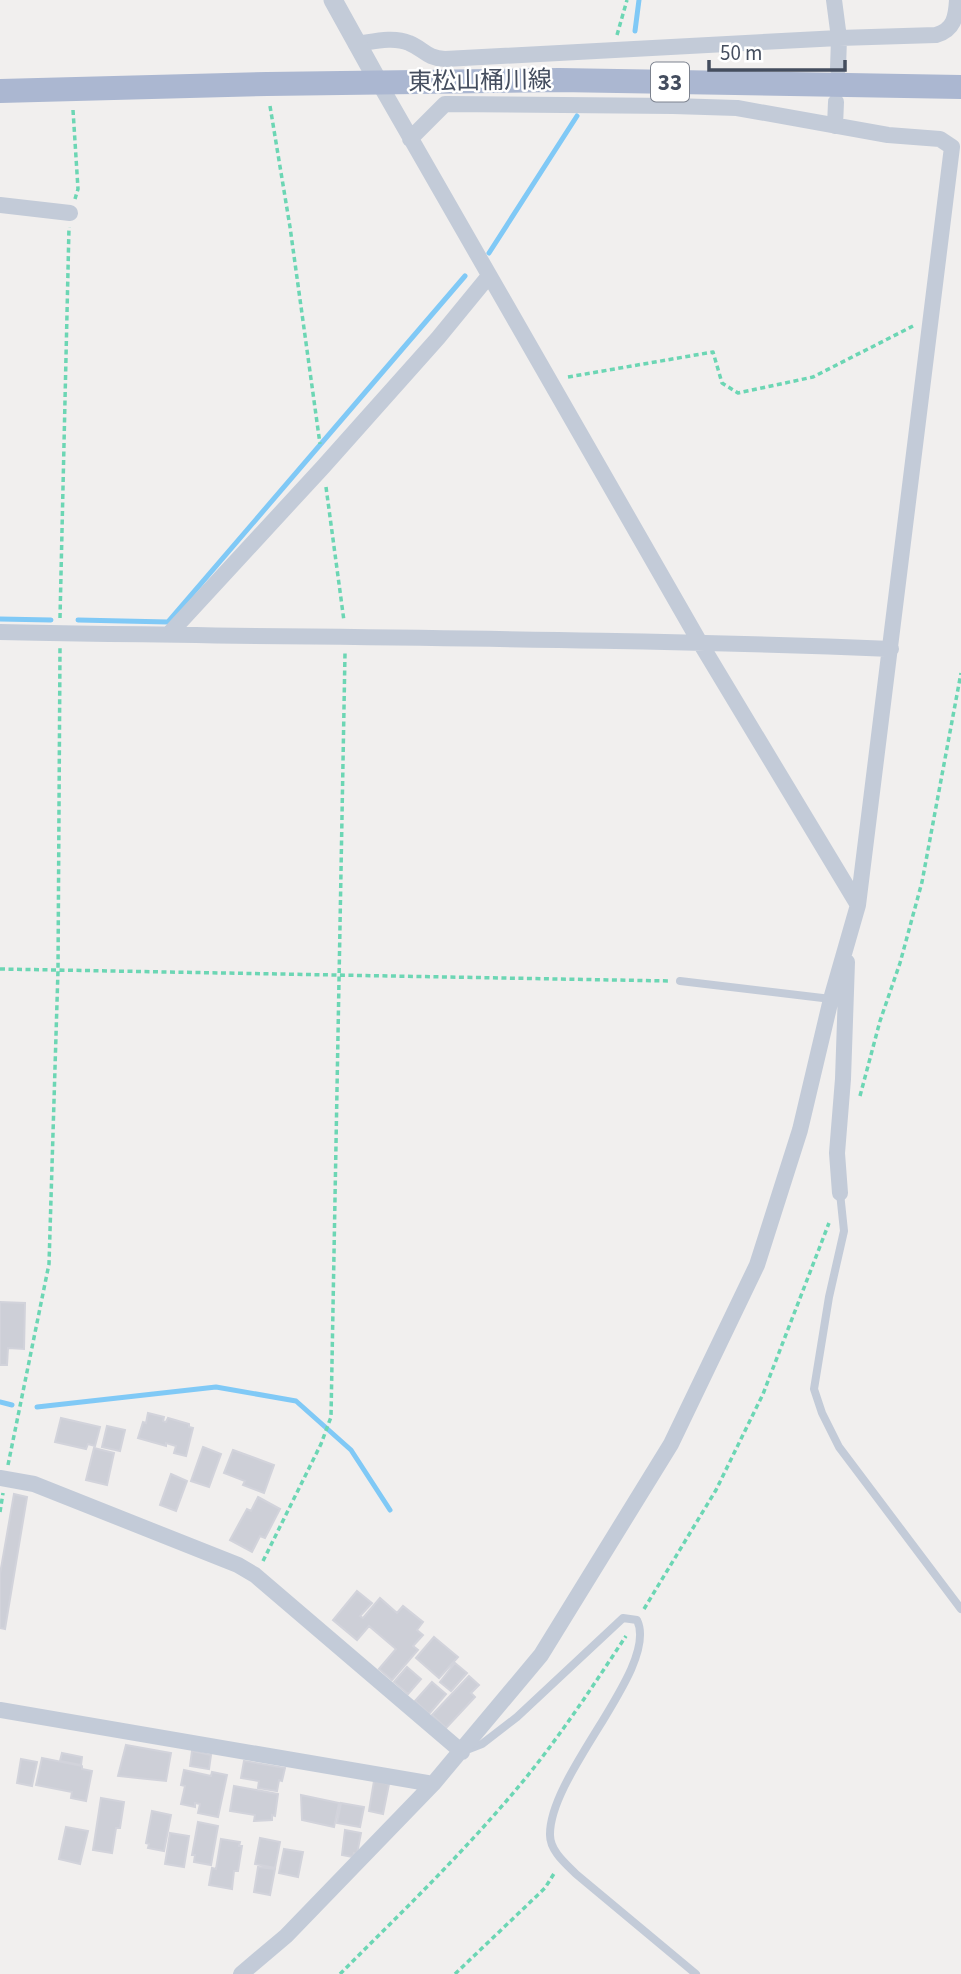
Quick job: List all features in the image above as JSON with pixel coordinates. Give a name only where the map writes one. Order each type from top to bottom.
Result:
[{"type":"main road","name":"東松山桶川線","points":[[0,91],[559,80],[961,87]]},
{"type":"street","points":[[332,0],[488,277],[699,641],[858,905]]},
{"type":"street","points":[[834,0],[839,37],[838,69]]},
{"type":"street","points":[[356,44],[401,41],[410,43],[428,56],[445,59],[839,37],[936,36],[946,33],[952,27],[957,0]]},
{"type":"street","points":[[835,125],[836,102]]},
{"type":"street","points":[[241,1974],[286,1936],[433,1784],[541,1655],[671,1444],[757,1265],[800,1130],[831,999],[858,905],[952,148],[940,139],[888,135],[737,108],[673,106],[445,104],[410,139]]},
{"type":"street","points":[[0,205],[70,214]]},
{"type":"street","points":[[169,635],[438,338],[488,277]]},
{"type":"street","points":[[0,632],[699,641],[891,649]]},
{"type":"street","points":[[841,1193],[837,1153],[844,1079],[848,939]]},
{"type":"street","points":[[0,1478],[34,1484],[238,1565],[255,1575],[462,1752]]},
{"type":"street","points":[[0,1710],[433,1784]]},
{"type":"lane","points":[[680,981],[831,999]]},
{"type":"lane","points":[[841,1193],[844,1231],[828,1297],[814,1389],[822,1413],[839,1447],[961,1609]]},
{"type":"lane","points":[[462,1752],[482,1744],[516,1717],[623,1618],[638,1620],[642,1637],[623,1686],[566,1780],[550,1836],[558,1856],[696,1974]]},
{"type":"path","points":[[612,51],[627,0]]},
{"type":"path","points":[[255,1575],[315,1456],[331,1416],[345,637],[290,227],[267,84]]},
{"type":"path","points":[[18,1413],[49,1264],[58,971],[60,633],[70,214],[78,189],[72,91]]},
{"type":"path","points":[[549,381],[713,352],[722,383],[738,393],[813,377],[931,317]]},
{"type":"path","points":[[858,1107],[880,1021],[900,963],[922,882],[961,673]]},
{"type":"path","points":[[0,969],[680,981]]},
{"type":"path","points":[[341,1974],[515,1791],[586,1696],[638,1620],[716,1490],[763,1394],[841,1193]]},
{"type":"path","points":[[455,1974],[545,1888],[555,1874],[558,1856]]},
{"type":"building","points":[[0,1302],[25,1303],[24,1349],[8,1348],[7,1365],[0,1365]]},
{"type":"building","points":[[148,1413],[164,1417],[163,1421],[166,1422],[168,1418],[189,1424],[189,1427],[193,1428],[186,1456],[174,1453],[176,1446],[138,1438]]},
{"type":"building","points":[[61,1418],[100,1427],[95,1446],[88,1444],[86,1449],[55,1442]]},
{"type":"building","points":[[107,1426],[125,1430],[120,1451],[102,1447]]},
{"type":"building","points":[[203,1447],[221,1454],[209,1487],[191,1481]]},
{"type":"building","points":[[94,1448],[114,1453],[107,1485],[86,1480]]},
{"type":"building","points":[[233,1450],[274,1465],[264,1493],[243,1485],[245,1481],[224,1473]]},
{"type":"building","points":[[171,1474],[187,1481],[176,1511],[160,1505]]},
{"type":"building","points":[[14,1494],[27,1497],[5,1629],[0,1628],[0,1574]]},
{"type":"building","points":[[258,1497],[280,1509],[265,1538],[260,1536],[252,1552],[230,1540],[247,1509],[251,1511]]},
{"type":"building","points":[[357,1591],[372,1603],[360,1616],[363,1618],[380,1598],[397,1613],[403,1606],[423,1622],[417,1630],[423,1635],[413,1646],[418,1650],[392,1680],[379,1669],[396,1649],[369,1626],[357,1640],[333,1620]]},
{"type":"building","points":[[434,1637],[458,1657],[439,1678],[416,1658]]},
{"type":"building","points":[[455,1663],[467,1673],[451,1691],[440,1682]]},
{"type":"building","points":[[407,1667],[421,1679],[408,1694],[394,1682]]},
{"type":"building","points":[[469,1676],[479,1685],[471,1693],[475,1697],[446,1728],[432,1715]]},
{"type":"building","points":[[432,1682],[446,1694],[429,1714],[415,1701]]},
{"type":"building","points":[[126,1745],[171,1753],[166,1781],[118,1776]]},
{"type":"building","points":[[192,1751],[211,1755],[209,1769],[190,1766]]},
{"type":"building","points":[[62,1753],[82,1757],[81,1765],[60,1761]]},
{"type":"building","points":[[42,1758],[82,1766],[82,1769],[92,1771],[86,1801],[71,1798],[72,1792],[36,1785]]},
{"type":"building","points":[[21,1759],[37,1762],[32,1786],[17,1783]]},
{"type":"building","points":[[244,1761],[285,1768],[277,1791],[258,1788],[259,1781],[241,1778]]},
{"type":"building","points":[[184,1770],[211,1776],[212,1772],[227,1775],[218,1817],[198,1813],[200,1804],[195,1803],[195,1807],[181,1804],[185,1786],[181,1785]]},
{"type":"building","points":[[374,1781],[389,1784],[383,1814],[369,1811]]},
{"type":"building","points":[[234,1786],[278,1794],[272,1820],[254,1821],[255,1815],[230,1811]]},
{"type":"building","points":[[301,1795],[339,1803],[334,1827],[302,1820]]},
{"type":"building","points":[[101,1798],[124,1802],[112,1853],[93,1850]]},
{"type":"building","points":[[341,1803],[364,1807],[360,1827],[337,1823]]},
{"type":"building","points":[[152,1811],[171,1815],[164,1851],[148,1848],[149,1844],[146,1843]]},
{"type":"building","points":[[198,1822],[218,1826],[211,1865],[194,1862],[195,1855],[192,1855]]},
{"type":"building","points":[[66,1827],[88,1831],[80,1864],[59,1859]]},
{"type":"building","points":[[345,1830],[361,1833],[357,1854],[354,1853],[353,1857],[342,1855]]},
{"type":"building","points":[[170,1833],[189,1836],[184,1867],[165,1864]]},
{"type":"building","points":[[260,1838],[280,1842],[275,1868],[255,1864]]},
{"type":"building","points":[[221,1839],[240,1842],[239,1846],[242,1846],[238,1871],[234,1871],[232,1889],[209,1885],[212,1868],[216,1869]]},
{"type":"building","points":[[284,1849],[303,1852],[298,1877],[279,1873]]},
{"type":"building","points":[[258,1867],[275,1869],[270,1895],[254,1892]]},
{"type":"waterway","points":[[635,31],[639,0]]},
{"type":"waterway","points":[[489,253],[577,116]]},
{"type":"waterway","points":[[78,620],[168,622],[465,276]]},
{"type":"waterway","points":[[0,619],[51,620]]},
{"type":"waterway","points":[[37,1407],[216,1387],[296,1401],[351,1450],[390,1510]]},
{"type":"waterway","points":[[0,1402],[12,1405]]}]
